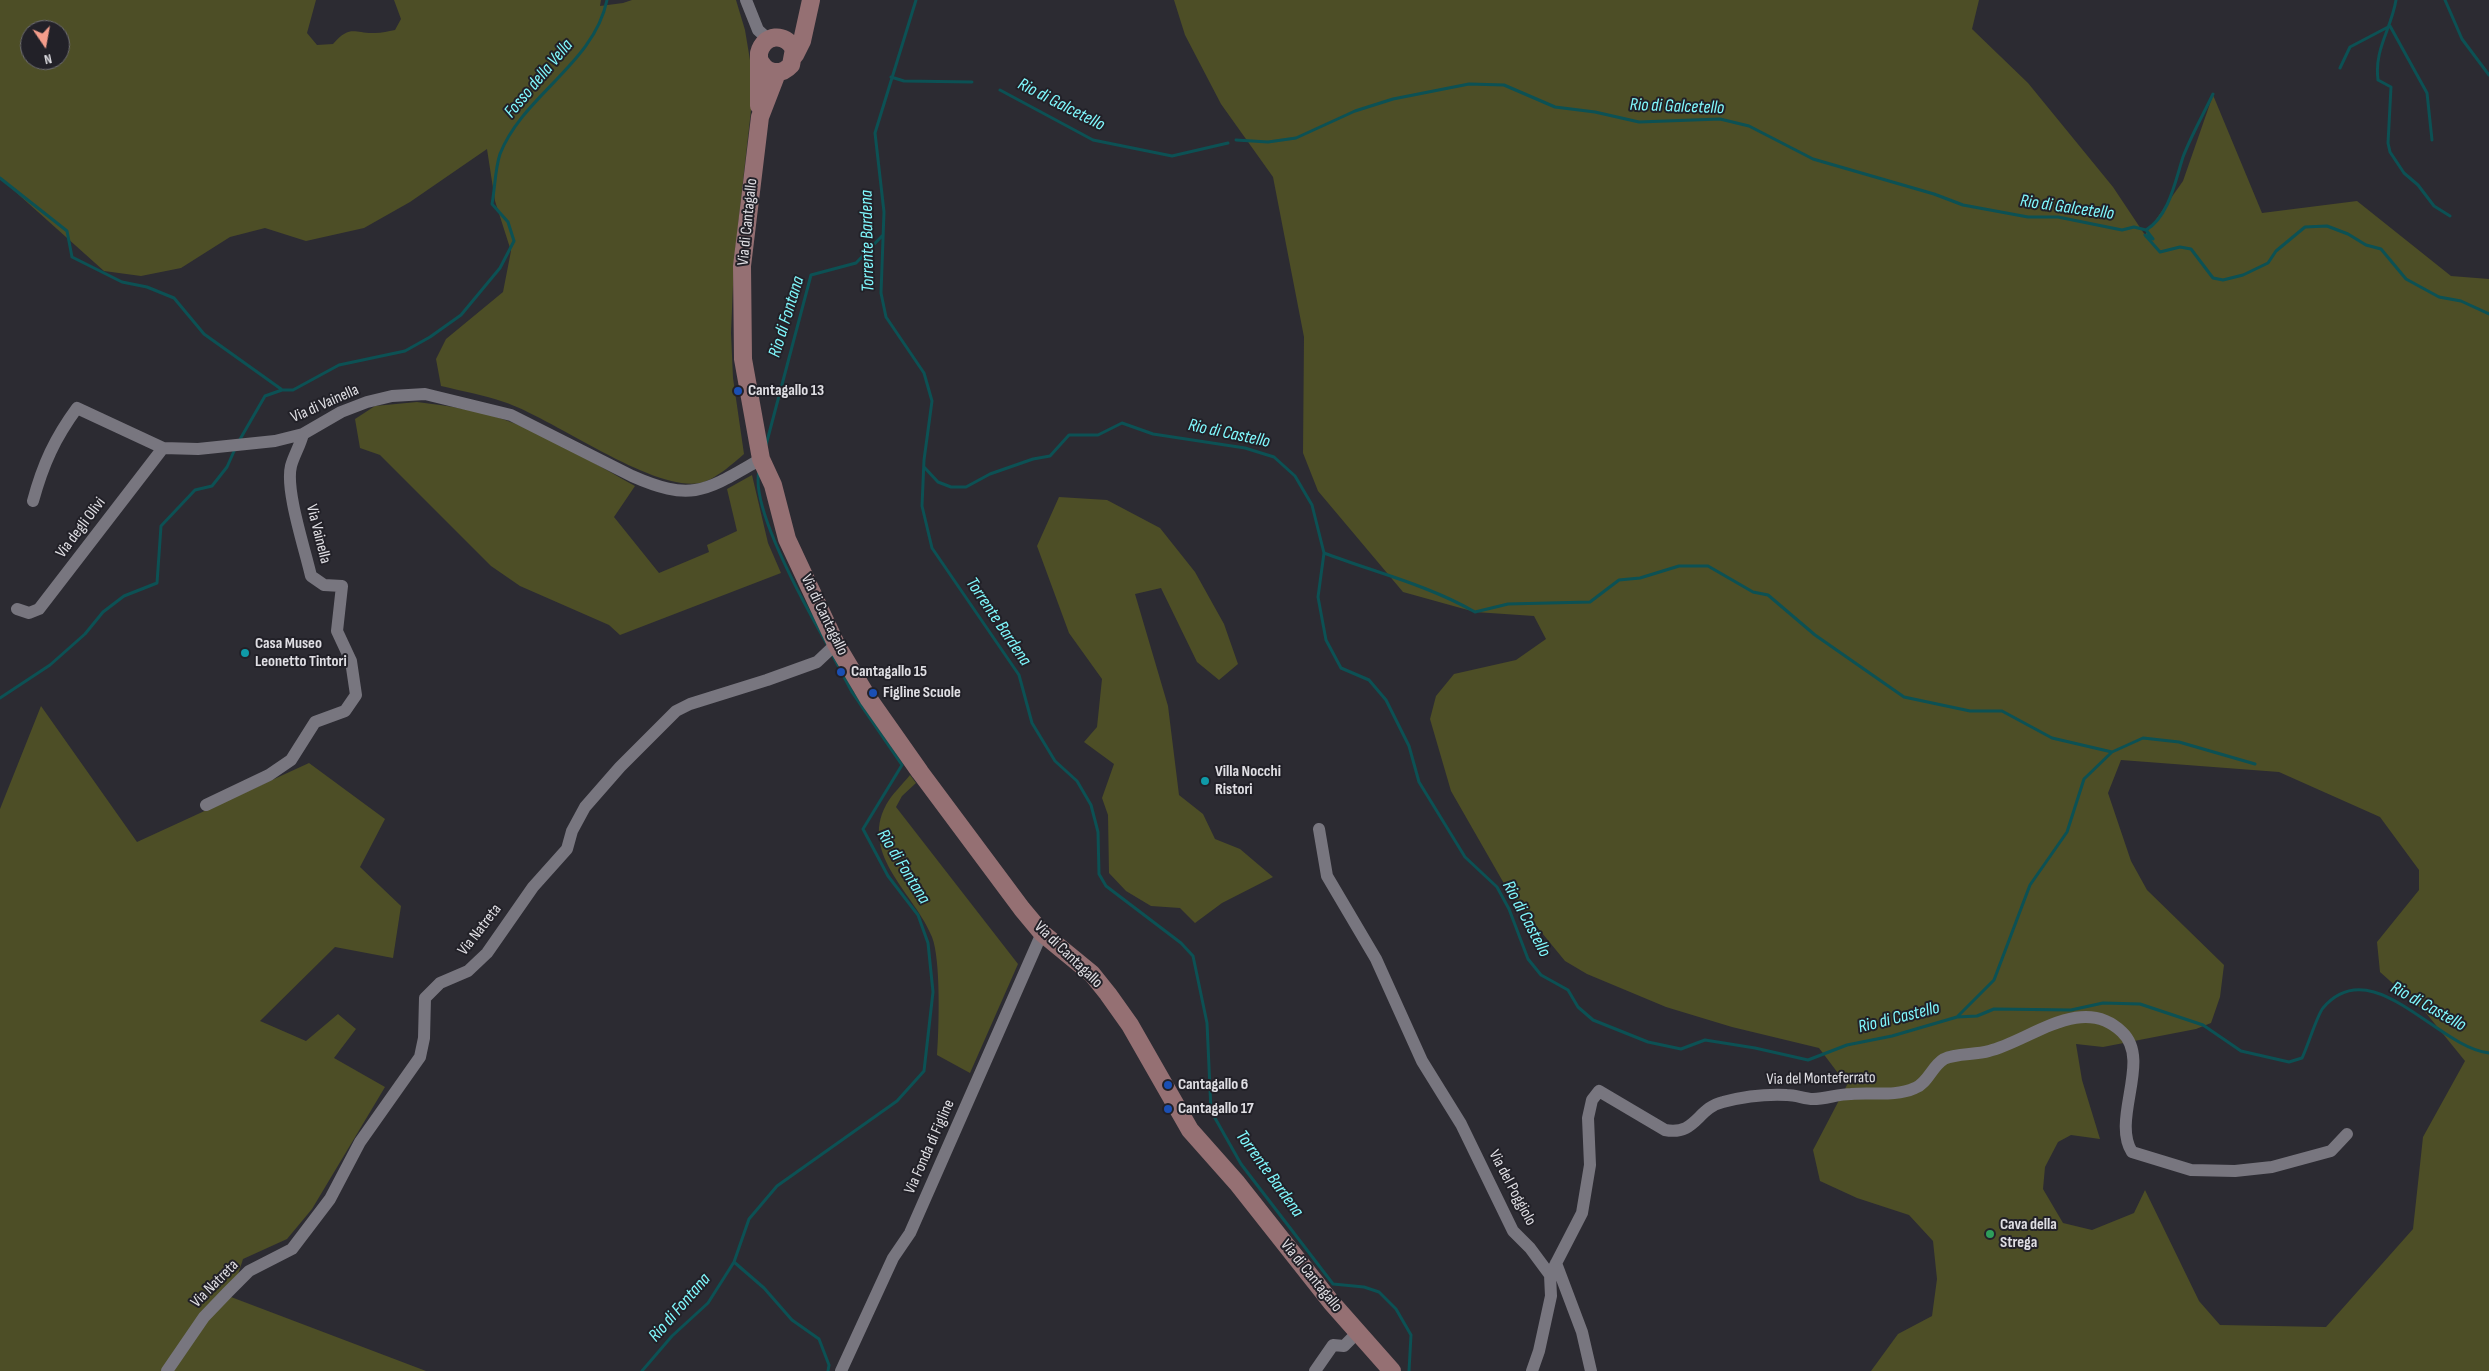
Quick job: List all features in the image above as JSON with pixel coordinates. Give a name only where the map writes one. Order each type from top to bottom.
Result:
[{"type":"street","points":[[746,0],[758,30],[775,39],[792,44],[795,55]]},
{"type":"street","points":[[760,59],[766,69],[777,73],[791,66],[802,41],[811,0]]},
{"type":"street","points":[[760,117],[760,48],[775,39],[804,30]]},
{"type":"street","points":[[760,117],[777,73]]},
{"type":"street","name":"Via di Cantagallo","points":[[760,117],[742,266],[742,351],[752,416],[764,464],[787,539],[832,648],[920,772],[1042,932],[1092,974],[1108,994],[1130,1025],[1190,1130],[1237,1183],[1331,1302],[1392,1371]]},
{"type":"street","name":"Via di Vainella","points":[[33,501],[49,450],[77,408],[163,448],[198,449],[276,441],[303,434],[341,412],[367,402],[392,396],[425,394],[511,415],[652,485],[695,491],[716,485],[764,464]]},
{"type":"street","name":"Via Vainella","points":[[206,805],[269,776],[291,760],[315,722],[345,711],[356,695],[351,661],[337,631],[342,586],[324,585],[311,576],[290,487],[291,466],[300,447],[303,434]]},
{"type":"street","name":"Via degli Olivi","points":[[17,609],[29,613],[39,609],[163,448]]},
{"type":"street","name":"Via Natreta","points":[[167,1371],[204,1317],[249,1271],[292,1249],[330,1199],[360,1142],[420,1057],[424,1038],[424,998],[440,983],[468,971],[487,953],[533,887],[566,849],[572,831],[585,807],[620,766],[676,711],[690,704],[818,662],[832,648]]},
{"type":"street","name":"Via del Poggiolo","points":[[1319,829],[1327,876],[1376,959],[1422,1060],[1461,1124],[1513,1232],[1530,1248],[1550,1276]]},
{"type":"street","name":"Via Fonda di Figline","points":[[841,1371],[893,1258],[910,1232],[1042,932]]},
{"type":"street","name":"Via del Monteferrato","points":[[1550,1276],[1582,1213],[1590,1165],[1588,1118],[1592,1100],[1599,1091],[1665,1130],[1676,1132],[1689,1128],[1713,1106],[1723,1102],[1786,1095],[1813,1099],[1851,1094],[1888,1094],[1906,1091],[1916,1088],[1945,1059],[1989,1051],[2053,1023],[2082,1017],[2094,1018],[2112,1024],[2131,1042],[2134,1057],[2127,1120],[2127,1144],[2132,1152],[2191,1170],[2235,1171],[2272,1167],[2331,1151],[2347,1134]]},
{"type":"street","points":[[1556,1264],[1582,1332],[1592,1371]]},
{"type":"street","points":[[1532,1371],[1539,1351],[1552,1296],[1550,1276]]},
{"type":"street","points":[[1315,1371],[1334,1345],[1344,1346],[1358,1332]]},
{"type":"shaded area","points":[[0,0],[316,0],[307,33],[317,45],[333,44],[344,34],[353,31],[378,33],[395,30],[401,19],[394,0],[601,0],[600,6],[632,0],[736,0],[745,30],[754,84],[734,261],[731,333],[733,378],[744,454],[723,471],[705,482],[680,483],[656,476],[602,452],[525,410],[481,395],[441,386],[436,359],[446,339],[503,292],[511,251],[495,201],[487,149],[410,202],[364,228],[306,241],[265,228],[230,237],[181,268],[141,276],[104,271],[0,178]]},
{"type":"shaded area","points":[[1174,0],[1979,0],[1972,29],[2028,83],[2113,187],[2145,235],[2183,181],[2213,95],[2262,213],[2357,201],[2451,276],[2489,279],[2489,1371],[1871,1371],[1898,1334],[1932,1316],[1937,1279],[1933,1241],[1909,1215],[1857,1198],[1820,1181],[1813,1150],[1847,1085],[1819,1048],[1732,1027],[1666,1007],[1587,974],[1565,961],[1510,894],[1451,791],[1430,719],[1436,696],[1454,674],[1516,660],[1546,639],[1534,616],[1475,612],[1403,592],[1318,491],[1303,453],[1304,337],[1273,177],[1221,104],[1185,35]],"holes":[[[2121,760],[2279,772],[2380,817],[2419,870],[2419,890],[2377,942],[2380,972],[2426,1013],[2465,1061],[2423,1137],[2413,1229],[2326,1327],[2220,1325],[2199,1301],[2145,1190],[2134,1213],[2092,1230],[2063,1223],[2043,1189],[2045,1167],[2058,1142],[2071,1135],[2100,1139],[2082,1080],[2076,1044],[2103,1047],[2196,1029],[2211,1023],[2220,997],[2224,965],[2147,890],[2131,861],[2108,793]]]},
{"type":"shaded area","points":[[417,402],[475,411],[524,427],[573,451],[635,486],[614,517],[659,573],[709,552],[707,545],[737,531],[727,489],[752,475],[768,543],[781,573],[620,635],[609,625],[520,586],[491,566],[380,455],[360,448],[355,419],[375,406]]},
{"type":"shaded area","points":[[1059,497],[1107,500],[1160,528],[1195,572],[1224,624],[1238,664],[1219,680],[1197,662],[1161,588],[1135,594],[1168,706],[1179,795],[1203,814],[1215,839],[1240,849],[1273,877],[1222,903],[1195,923],[1180,908],[1151,906],[1126,891],[1109,873],[1108,815],[1102,798],[1114,764],[1084,742],[1097,727],[1102,679],[1069,633],[1037,546]]},
{"type":"shaded area","points":[[41,706],[137,842],[309,763],[385,819],[360,867],[401,906],[393,958],[335,947],[260,1021],[306,1041],[338,1014],[356,1029],[334,1058],[385,1087],[312,1209],[287,1239],[243,1259],[231,1297],[426,1371],[0,1371],[0,809]]},
{"type":"shaded area","points":[[910,775],[916,783],[902,796],[896,807],[1018,964],[970,1073],[937,1055],[939,995],[935,948],[924,921],[884,858],[880,841],[880,823],[886,805]]},
{"type":"waterway","name":"Fosso della Vella","points":[[239,441],[265,396],[282,390],[293,390],[339,365],[405,351],[430,337],[461,315],[500,268],[514,241],[508,222],[492,204],[500,154],[511,133],[525,114],[588,43],[600,23],[607,0]]},
{"type":"waterway","name":"Torrente Bardena","points":[[916,0],[875,133],[884,212],[881,293],[886,317],[924,373],[932,401],[924,460],[922,506],[932,548],[1019,675],[1032,723],[1055,761],[1077,781],[1091,805],[1098,832],[1099,874],[1106,886],[1181,943],[1193,956],[1207,1023],[1211,1111],[1241,1164],[1333,1284],[1364,1287],[1379,1292],[1396,1309],[1411,1335],[1409,1371]]},
{"type":"waterway","points":[[2396,0],[2378,59],[2377,69],[2378,80],[2391,87],[2388,143],[2390,152],[2404,173],[2418,185],[2434,206],[2450,216]]},
{"type":"waterway","points":[[2445,0],[2462,39],[2489,75]]},
{"type":"waterway","points":[[2340,68],[2350,47],[2390,26],[2427,93],[2432,140]]},
{"type":"waterway","name":"Rio di Galcetello","points":[[891,77],[904,81],[972,82]]},
{"type":"waterway","name":"Rio di Galcetello","points":[[1236,140],[1268,142],[1296,138],[1355,111],[1393,99],[1469,84],[1504,85],[1555,107],[1595,112],[1639,122],[1720,119],[1749,126],[1813,159],[1934,194],[1963,205],[2028,217],[2058,217],[2122,230],[2134,227],[2146,230],[2153,239],[2145,235],[2160,252],[2180,247],[2191,249],[2213,278],[2223,280],[2243,275],[2268,263],[2276,251],[2305,227],[2327,226],[2348,234],[2366,245],[2381,249],[2406,279],[2439,297],[2461,301],[2489,314]]},
{"type":"waterway","name":"Rio di Galcetello","points":[[1000,90],[1093,140],[1172,156],[1228,143]]},
{"type":"waterway","name":"Rio di Galcetello","points":[[2146,230],[2154,224],[2166,207],[2186,149],[2213,94]]},
{"type":"waterway","points":[[0,178],[67,231],[72,257],[122,282],[147,287],[174,298],[204,334],[281,389]]},
{"type":"waterway","name":"Rio di Fontana","points":[[766,445],[811,275],[856,263],[883,235]]},
{"type":"waterway","name":"Rio di Castello","points":[[924,467],[938,482],[951,487],[966,487],[990,474],[1033,459],[1050,456],[1069,435],[1098,435],[1122,423],[1153,434],[1245,448],[1274,457],[1295,476],[1312,505],[1324,553],[1318,597],[1326,640],[1341,668],[1369,680],[1386,700],[1409,746],[1419,782],[1465,857],[1497,887],[1509,909],[1528,959],[1541,975],[1568,990],[1578,1007],[1593,1020],[1648,1042],[1681,1049],[1705,1040],[1755,1048],[1808,1060],[1847,1045],[1892,1036],[1957,1017],[1977,1016],[1994,1009],[2071,1010],[2103,1003],[2140,1004],[2203,1025],[2241,1051],[2289,1062],[2302,1058],[2323,1008],[2342,993],[2362,990],[2384,995],[2448,1036],[2469,1047],[2489,1053]]},
{"type":"waterway","points":[[0,698],[50,665],[85,634],[103,612],[124,596],[157,583],[161,526],[195,490],[212,486],[227,467],[235,449]]},
{"type":"waterway","name":"Rio di Fontana","points":[[759,471],[759,488],[763,509],[771,533],[794,584],[827,644]]},
{"type":"waterway","points":[[1324,553],[1420,586],[1475,612],[1508,604],[1590,602],[1619,580],[1640,578],[1679,566],[1708,566],[1753,592],[1768,595],[1815,635],[1904,697],[1970,711],[2002,711],[2052,738],[2112,752]]},
{"type":"waterway","name":"Rio di Fontana","points":[[642,1371],[672,1336],[708,1303],[734,1262],[749,1219],[777,1186],[897,1101],[924,1071],[933,992],[928,943],[918,915],[888,876],[863,829],[902,765],[852,692],[832,654]]},
{"type":"waterway","points":[[1957,1017],[1994,980],[2030,885],[2067,832],[2084,779],[2112,752],[2143,738],[2179,742],[2255,764]]},
{"type":"waterway","points":[[734,1262],[764,1288],[792,1320],[819,1339],[829,1365],[828,1371]]},
{"type":"place","name":"Cantagallo 13","points":[[738,391]]},
{"type":"place","name":"Casa Museo Leonetto Tintori","points":[[245,653]]},
{"type":"place","name":"Cantagallo 15","points":[[841,672]]},
{"type":"place","name":"Figline Scuole","points":[[873,693]]},
{"type":"place","name":"Villa Nocchi Ristori","points":[[1205,781]]},
{"type":"place","name":"Cantagallo 6","points":[[1168,1085]]},
{"type":"place","name":"Cantagallo 17","points":[[1168,1109]]},
{"type":"place","name":"Cava della Strega","points":[[1990,1234]]}]
